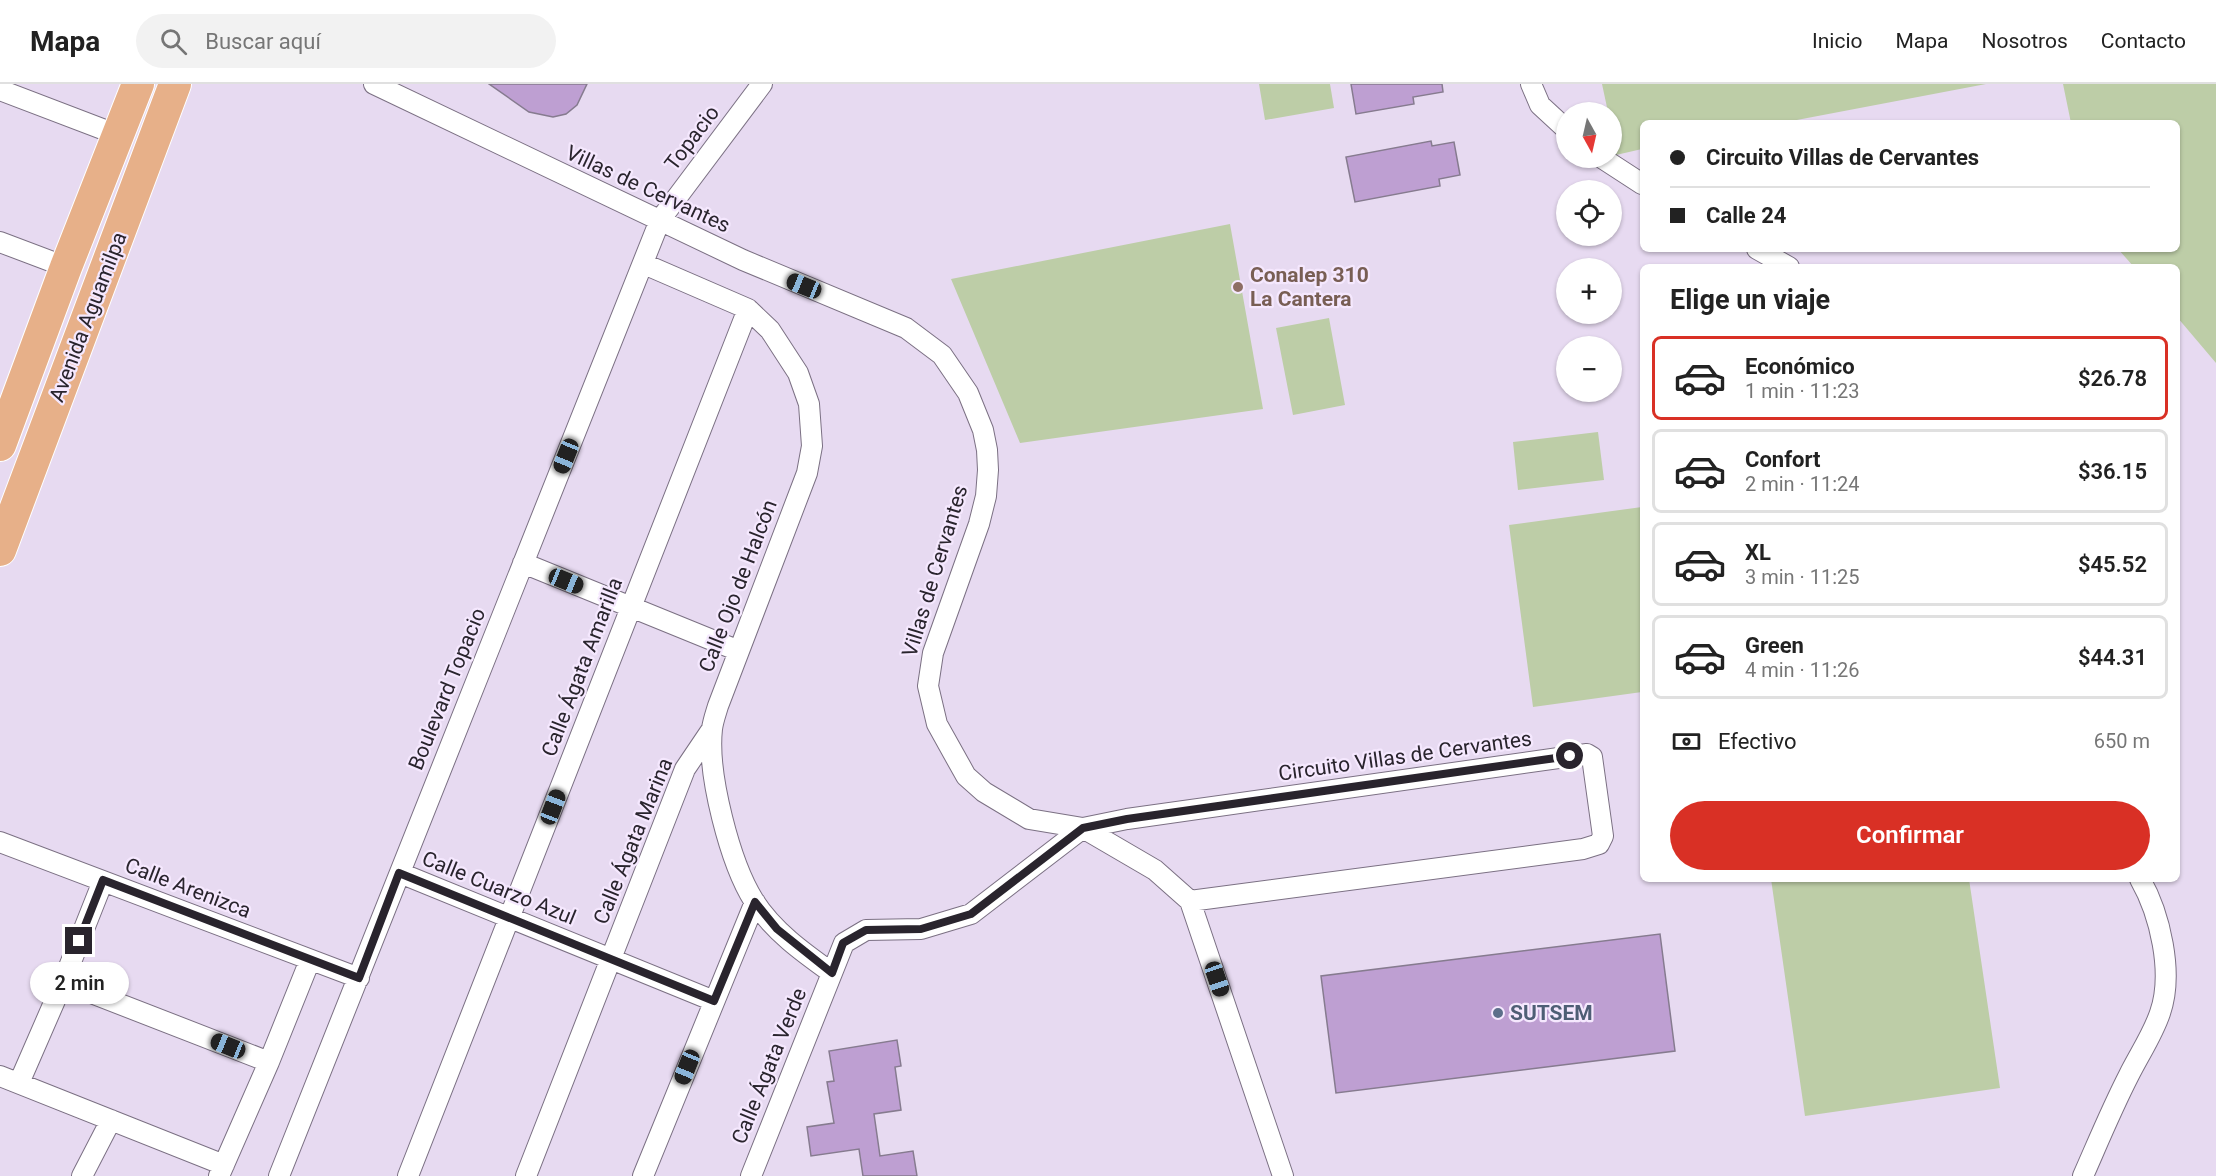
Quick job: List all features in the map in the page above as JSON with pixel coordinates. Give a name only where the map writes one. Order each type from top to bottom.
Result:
[{"type":"main road","name":"Avenida Aguamilpa","points":[[0,445],[8,397],[66,267],[138,84]]},
{"type":"main road","name":"Avenida Aguamilpa","points":[[0,550],[175,84]]},
{"type":"main road","points":[[30,467],[8,397],[48,384],[73,359]]},
{"type":"street","name":"Villas de Cervantes","points":[[374,84],[743,260],[906,328],[942,355],[968,393],[982,430],[987,450],[987,479],[986,496],[979,524],[933,652],[928,686],[937,724],[966,776],[984,792],[1029,819],[1083,828],[1155,870],[1190,901]]},
{"type":"street","name":"Topacio","points":[[660,220],[762,84]]},
{"type":"street","points":[[1531,84],[1540,105],[1556,120]]},
{"type":"street","points":[[0,90],[118,135]]},
{"type":"street","points":[[1617,168],[1640,183]]},
{"type":"street","name":"Boulevard Topacio","points":[[279,1176],[660,220]]},
{"type":"street","points":[[0,242],[66,267]]},
{"type":"street","points":[[1762,252],[1784,264]]},
{"type":"street","name":"Calle Ojo de Halcón","points":[[644,264],[748,309],[770,330],[798,373],[809,404],[812,446],[807,472],[718,706],[712,729],[713,758],[725,829],[734,863],[755,902],[777,929],[832,973]]},
{"type":"street","name":"Calle Ágata Amarilla","points":[[408,1176],[748,309]]},
{"type":"street","points":[[523,563],[739,651]]},
{"type":"street","name":"Calle Ágata Marina","points":[[526,1176],[686,769],[712,729]]},
{"type":"street","name":"Circuito Villas de Cervantes","points":[[1083,828],[1127,819],[1587,753],[1592,757],[1603,836],[1599,844],[1583,849],[1474,865],[1190,901]]},
{"type":"street","name":"Calle Ágata Verde","points":[[751,1176],[843,943],[866,930],[921,929],[971,914],[1083,828]]},
{"type":"street","name":"Calle Arenizca","points":[[0,842],[359,978]]},
{"type":"street","name":"Calle Cuarzo Azul","points":[[399,873],[714,1001]]},
{"type":"street","points":[[19,1083],[63,982],[103,880]]},
{"type":"street","points":[[2083,1176],[2110,1114],[2160,1012],[2166,968],[2160,932],[2142,882]]},
{"type":"street","points":[[1190,901],[1283,1176]]},
{"type":"street","points":[[643,1176],[755,902]]},
{"type":"street","points":[[0,1076],[111,1120],[221,1171],[269,1062],[310,960]]},
{"type":"street","points":[[63,982],[269,1062]]},
{"type":"street","points":[[82,1176],[111,1120]]},
{"type":"green space","points":[[1259,84],[1330,84],[1334,108],[1265,120]]},
{"type":"green space","points":[[1602,84],[1986,84],[1797,120],[1640,120],[1640,149],[1622,154],[1622,102],[1606,102]]},
{"type":"green space","points":[[2063,84],[2216,84],[2216,363],[2180,321],[2180,264],[2131,264],[2121,252],[2180,252],[2180,120],[2070,120]]},
{"type":"green space","points":[[1230,224],[1263,409],[1020,443],[951,279]]},
{"type":"green space","points":[[1329,318],[1345,405],[1293,415],[1276,328]]},
{"type":"green space","points":[[1598,432],[1604,480],[1518,490],[1513,442]]},
{"type":"green space","points":[[1640,507],[1640,692],[1533,707],[1509,525]]},
{"type":"green space","points":[[1771,882],[1969,882],[2000,1088],[1805,1116]]},
{"type":"building","points":[[489,84],[587,84],[577,105],[566,114],[553,117],[529,112]]},
{"type":"building","points":[[1351,84],[1442,84],[1443,92],[1413,97],[1414,104],[1356,114]]},
{"type":"building","points":[[1431,141],[1432,146],[1454,142],[1460,175],[1439,179],[1440,186],[1355,202],[1346,157]]},
{"type":"building","name":"SUTSEM","points":[[1660,934],[1675,1051],[1336,1093],[1321,976]]},
{"type":"building","points":[[897,1040],[901,1066],[895,1067],[901,1110],[874,1114],[880,1156],[913,1151],[917,1176],[863,1176],[859,1149],[811,1156],[807,1127],[834,1123],[827,1082],[834,1081],[829,1051]]},
{"type":"place","name":"Conalep 310 La Cantera","points":[[1238,287]]},
{"type":"place","name":"SUTSEM","points":[[1498,1013]]},
{"type":"route","points":[[79,941],[103,880],[359,978],[399,873],[714,1001],[755,902],[777,929],[832,973],[843,943],[866,930],[921,929],[971,914],[1083,828],[1127,819],[1570,756]]}]
